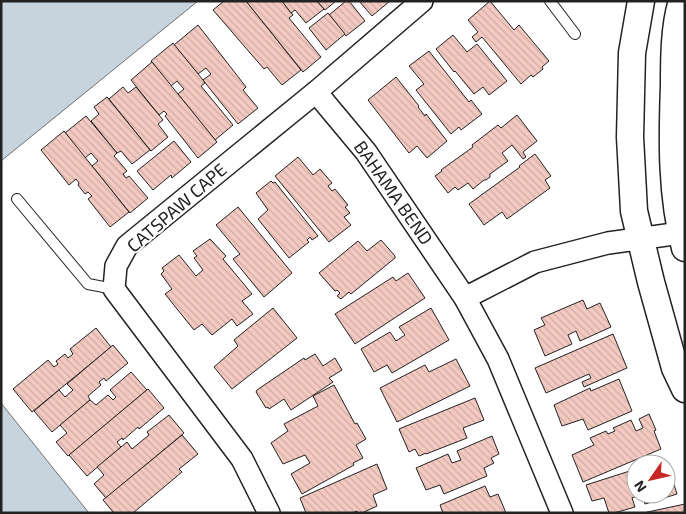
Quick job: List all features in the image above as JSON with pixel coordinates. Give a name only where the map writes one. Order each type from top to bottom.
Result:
[{"type":"street","name":"CATSPAW CAPE","points":[[114,289],[116,266],[127,246],[316,92],[422,1]]},
{"type":"street","points":[[641,1],[632,53],[630,137],[634,210],[674,368],[685,389]]},
{"type":"street","points":[[465,298],[535,262],[601,245],[641,238],[683,241],[678,225],[672,152],[674,52],[682,1]]},
{"type":"street","name":"BAHAMA BEND","points":[[316,92],[366,152],[465,298],[498,359],[562,513]]},
{"type":"street","points":[[114,289],[242,459],[269,513]]},
{"type":"lane","points":[[550,1],[575,34]]},
{"type":"lane","points":[[17,199],[88,284],[114,289]]},
{"type":"shaded area","points":[[1,1],[198,1],[1,161]]},
{"type":"shaded area","points":[[1,403],[89,513],[1,513]]},
{"type":"building","points":[[224,1],[246,1],[301,70],[282,85],[267,67],[264,69],[213,10]]},
{"type":"building","points":[[246,1],[282,1],[293,15],[289,18],[321,57],[303,72]]},
{"type":"building","points":[[282,1],[317,1],[324,9],[306,23],[295,10],[291,13]]},
{"type":"building","points":[[317,1],[336,1],[325,10]]},
{"type":"building","points":[[346,1],[349,1],[365,21],[346,36],[329,15]]},
{"type":"building","points":[[359,1],[390,1],[372,16]]},
{"type":"building","points":[[490,1],[514,30],[519,25],[549,61],[542,67],[543,69],[533,77],[531,75],[521,84],[482,37],[476,42],[472,37],[478,32],[468,20]]},
{"type":"building","points":[[328,13],[345,34],[326,50],[309,28]]},
{"type":"building","points":[[198,25],[246,87],[243,90],[258,108],[238,124],[203,80],[211,74],[206,68],[198,74],[174,45]]},
{"type":"building","points":[[453,35],[467,52],[477,44],[507,81],[489,95],[483,87],[474,94],[436,49]]},
{"type":"building","points":[[173,43],[205,83],[201,86],[233,125],[215,140],[178,94],[184,89],[177,81],[171,86],[151,61]]},
{"type":"building","points":[[429,51],[469,102],[471,100],[482,114],[461,130],[459,127],[451,134],[416,90],[424,84],[409,66]]},
{"type":"building","points":[[152,62],[217,142],[198,158],[165,116],[167,114],[164,111],[159,115],[131,80]]},
{"type":"building","points":[[396,77],[425,116],[426,114],[447,141],[427,158],[417,146],[409,153],[368,100]]},
{"type":"building","points":[[123,87],[128,93],[136,87],[163,120],[158,124],[168,137],[151,151],[109,99]]},
{"type":"building","points":[[107,97],[150,150],[132,164],[121,151],[117,153],[91,121],[99,114],[94,107]]},
{"type":"building","points":[[517,115],[537,141],[523,152],[526,157],[523,159],[512,145],[502,153],[508,161],[490,174],[490,177],[486,180],[473,189],[468,183],[458,190],[455,187],[448,193],[435,176],[498,125],[501,128]]},
{"type":"building","points":[[86,116],[117,153],[114,156],[127,171],[123,174],[126,178],[129,176],[148,198],[130,213],[92,166],[98,161],[91,153],[85,158],[65,133]]},
{"type":"building","points":[[64,131],[129,212],[110,227],[88,199],[92,196],[88,192],[85,194],[76,179],[69,185],[41,150]]},
{"type":"building","points":[[174,141],[191,162],[172,178],[171,175],[153,190],[137,171]]},
{"type":"building","points":[[535,154],[551,176],[545,180],[550,188],[507,219],[502,212],[484,225],[469,204]]},
{"type":"building","points":[[298,157],[313,175],[320,169],[332,183],[328,186],[332,191],[335,189],[348,205],[345,207],[350,213],[344,217],[351,225],[329,242],[275,176]]},
{"type":"building","points":[[271,181],[275,182],[318,236],[312,240],[310,237],[307,240],[309,242],[289,258],[258,219],[268,210],[256,193]]},
{"type":"building","points":[[238,207],[292,273],[264,297],[233,259],[240,254],[216,225]]},
{"type":"building","points":[[210,239],[226,256],[223,259],[252,294],[242,301],[253,314],[237,326],[232,319],[212,335],[202,324],[194,330],[165,294],[172,289],[161,274],[164,271],[162,268],[179,255],[196,276],[203,270],[194,258],[197,256],[193,251]]},
{"type":"building","points":[[381,240],[395,258],[351,294],[349,292],[341,299],[337,296],[340,293],[337,290],[335,291],[319,273],[358,241],[367,251]]},
{"type":"building","points":[[408,273],[425,298],[355,344],[335,314],[393,277],[396,281]]},
{"type":"building","points":[[583,300],[587,309],[600,303],[611,327],[580,341],[576,331],[568,335],[572,344],[545,356],[534,330],[545,325],[541,318]]},
{"type":"building","points":[[273,308],[297,338],[232,389],[214,367],[238,346],[234,340]]},
{"type":"building","points":[[431,308],[449,340],[392,373],[387,365],[374,372],[361,349],[390,332],[396,341],[405,335],[399,327]]},
{"type":"building","points":[[96,328],[111,347],[32,412],[13,389],[48,360],[54,367],[58,364],[56,361],[65,354],[68,358],[73,354],[70,349]]},
{"type":"building","points":[[613,334],[627,368],[584,387],[582,382],[591,378],[589,374],[546,393],[535,368]]},
{"type":"building","points":[[113,345],[128,363],[106,381],[104,378],[99,382],[101,385],[88,396],[90,400],[52,432],[34,411],[59,390],[65,397],[73,390],[67,384]]},
{"type":"building","points":[[315,354],[323,366],[335,358],[342,370],[329,378],[333,382],[291,410],[284,399],[269,409],[268,407],[266,408],[256,392],[257,390],[304,358],[305,360]]},
{"type":"building","points":[[456,359],[470,386],[397,422],[380,388],[425,365],[429,372]]},
{"type":"building","points":[[131,372],[147,390],[68,456],[56,442],[67,433],[60,425],[90,400],[96,405],[108,395],[113,400],[116,397],[110,390]]},
{"type":"building","points":[[619,379],[632,411],[588,430],[583,419],[562,426],[554,405],[590,388],[591,391]]},
{"type":"building","points":[[334,385],[355,424],[357,423],[366,439],[356,445],[363,458],[302,494],[291,474],[310,463],[305,455],[283,464],[271,443],[288,431],[284,424],[318,406],[313,396]]},
{"type":"building","points":[[148,389],[164,408],[139,429],[138,427],[123,440],[122,438],[117,442],[121,447],[87,476],[69,455]]},
{"type":"building","points":[[475,398],[484,420],[463,428],[467,438],[419,456],[415,449],[409,452],[399,429]]},
{"type":"building","points":[[649,414],[661,449],[649,454],[626,454],[626,464],[583,482],[572,455],[594,445],[590,438],[606,431],[608,434],[615,431],[613,428],[631,420],[636,431],[643,428],[639,419]]},
{"type":"building","points":[[169,415],[184,433],[106,498],[94,484],[104,475],[97,467],[127,442],[132,449],[149,435],[147,432]]},
{"type":"building","points":[[182,435],[198,454],[179,469],[182,472],[133,513],[114,513],[103,500]]},
{"type":"building","points":[[492,436],[499,454],[491,458],[494,463],[484,468],[487,476],[444,494],[440,485],[426,490],[416,468],[448,454],[452,463],[461,460],[457,451]]},
{"type":"building","points":[[377,464],[387,489],[373,495],[377,506],[362,513],[357,511],[352,513],[306,513],[300,498]]},
{"type":"building","points":[[626,472],[626,504],[634,504],[635,507],[609,513],[604,498],[592,501],[586,485]]},
{"type":"building","points":[[485,486],[490,497],[498,494],[506,513],[443,513],[440,505]]},
{"type":"building","points":[[685,504],[685,513],[643,513]]}]
